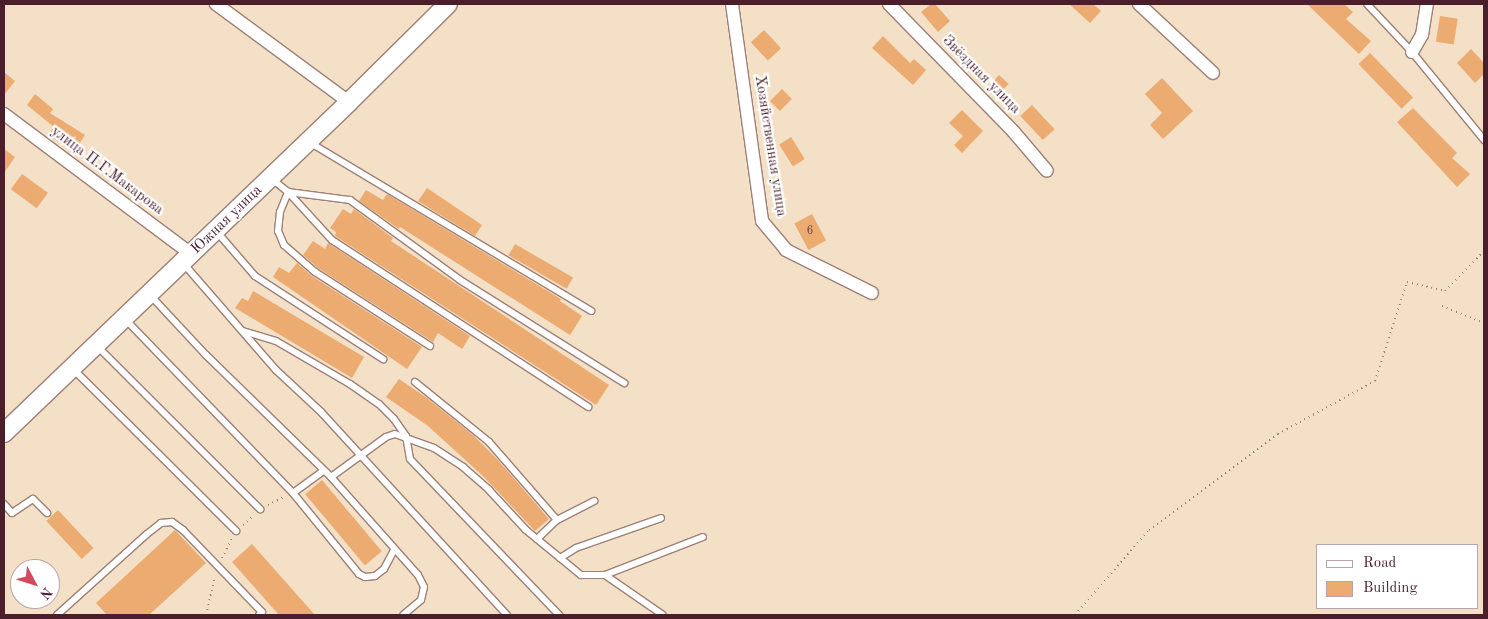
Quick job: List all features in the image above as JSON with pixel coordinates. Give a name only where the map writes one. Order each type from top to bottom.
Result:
[{"type":"street","points":[[216,4],[349,102]]},
{"type":"street","name":"Южная улица","points":[[4,430],[216,231],[448,4]]},
{"type":"street","name":"Хозяйственная улица","points":[[732,4],[762,221],[786,250],[872,293]]},
{"type":"street","name":"Звёздная улица","points":[[889,4],[1013,131],[1047,171]]},
{"type":"street","points":[[1139,4],[1213,73]]},
{"type":"street","points":[[1412,52],[1422,35],[1427,4]]},
{"type":"street","name":"улица П.Г.Макарова","points":[[4,114],[187,258]]},
{"type":"lane","points":[[1367,4],[1412,52],[1484,140]]},
{"type":"lane","points":[[308,141],[590,310]]},
{"type":"lane","points":[[271,178],[288,192],[332,240],[588,407]]},
{"type":"lane","points":[[288,192],[280,212],[278,231],[284,245],[316,272],[430,346]]},
{"type":"lane","points":[[288,192],[350,200],[460,280],[624,383]]},
{"type":"lane","points":[[216,231],[256,276],[383,359]]},
{"type":"lane","points":[[187,258],[242,331],[276,370],[321,412],[507,615]]},
{"type":"lane","points":[[149,294],[206,355],[331,477],[394,550],[418,574],[424,587],[421,600],[403,615]]},
{"type":"lane","points":[[124,318],[293,492],[359,574],[365,577],[375,576],[384,568],[394,550]]},
{"type":"lane","points":[[242,331],[276,341],[350,384],[394,419],[406,436],[410,459],[559,615]]},
{"type":"lane","points":[[96,345],[260,510]]},
{"type":"lane","points":[[72,368],[236,531]]},
{"type":"lane","points":[[415,382],[489,442],[529,485],[557,520]]},
{"type":"lane","points":[[331,477],[386,437],[395,434],[406,436],[434,448],[463,467],[537,539],[581,575],[605,576],[703,537]]},
{"type":"lane","points":[[293,492],[323,471]]},
{"type":"lane","points":[[4,504],[12,513],[33,499],[47,513]]},
{"type":"lane","points":[[537,539],[557,520],[594,501]]},
{"type":"lane","points":[[560,558],[576,548],[661,518]]},
{"type":"lane","points":[[58,615],[146,534],[161,523],[172,522],[183,530],[262,612],[258,615]]},
{"type":"lane","points":[[605,576],[663,615]]},
{"type":"path","points":[[1075,615],[1149,530],[1278,434],[1375,381],[1407,282],[1445,291],[1484,251]]},
{"type":"path","points":[[1442,306],[1484,323]]},
{"type":"path","points":[[206,615],[218,566],[236,531],[260,510],[293,492]]},
{"type":"building","points":[[931,4],[935,4],[950,21],[938,32],[921,12]]},
{"type":"building","points":[[1069,4],[1093,4],[1101,11],[1090,23]]},
{"type":"building","points":[[1307,4],[1344,4],[1353,12],[1346,19],[1371,41],[1359,54]]},
{"type":"building","points":[[1440,16],[1458,19],[1454,44],[1436,42]]},
{"type":"building","points":[[764,30],[781,48],[768,61],[751,42]]},
{"type":"building","points":[[883,36],[910,63],[914,59],[926,70],[913,85],[872,48]]},
{"type":"building","points":[[1471,49],[1484,63],[1484,74],[1475,83],[1457,63]]},
{"type":"building","points":[[1370,53],[1413,98],[1402,109],[1358,64]]},
{"type":"building","points":[[4,72],[15,81],[4,95]]},
{"type":"building","points":[[999,75],[1009,84],[999,94],[990,85]]},
{"type":"building","points":[[1162,78],[1193,111],[1163,139],[1150,125],[1162,113],[1145,94]]},
{"type":"building","points":[[782,89],[792,99],[780,111],[770,101]]},
{"type":"building","points":[[35,94],[53,109],[50,113],[85,135],[74,152],[48,135],[54,127],[27,105]]},
{"type":"building","points":[[1032,105],[1055,129],[1043,140],[1020,116]]},
{"type":"building","points":[[1413,108],[1457,153],[1452,158],[1470,174],[1457,187],[1397,122]]},
{"type":"building","points":[[962,110],[983,131],[962,153],[954,145],[963,136],[949,123]]},
{"type":"building","points":[[791,137],[805,159],[793,166],[779,144]]},
{"type":"building","points":[[4,149],[15,157],[4,173]]},
{"type":"building","points":[[22,174],[48,193],[37,208],[11,189]]},
{"type":"building","points":[[427,188],[482,225],[475,236],[418,201]]},
{"type":"building","points":[[366,190],[383,200],[387,194],[561,299],[560,301],[582,316],[570,335],[400,227],[399,229],[359,201]]},
{"type":"building","points":[[343,209],[351,214],[354,209],[393,238],[391,241],[609,385],[596,405],[335,236],[336,232],[330,228]]},
{"type":"building","points":[[812,214],[826,240],[808,250],[794,223]]},
{"type":"building","points":[[313,241],[325,249],[328,243],[470,336],[462,349],[438,333],[433,342],[318,268],[303,255]]},
{"type":"building","points":[[515,244],[573,278],[567,289],[508,255]]},
{"type":"building","points":[[297,263],[312,276],[422,347],[407,369],[273,277],[279,267],[289,273]]},
{"type":"building","points":[[253,291],[364,357],[352,378],[235,308],[242,298],[248,301]]},
{"type":"building","points":[[399,379],[427,398],[474,436],[498,460],[549,519],[535,531],[484,477],[428,426],[386,397]]},
{"type":"building","points":[[322,480],[382,551],[365,565],[305,494]]},
{"type":"building","points":[[58,510],[93,548],[82,559],[46,521]]},
{"type":"building","points":[[175,530],[206,563],[149,615],[107,615],[96,603]]},
{"type":"building","points":[[252,544],[315,615],[279,615],[232,562]]}]
